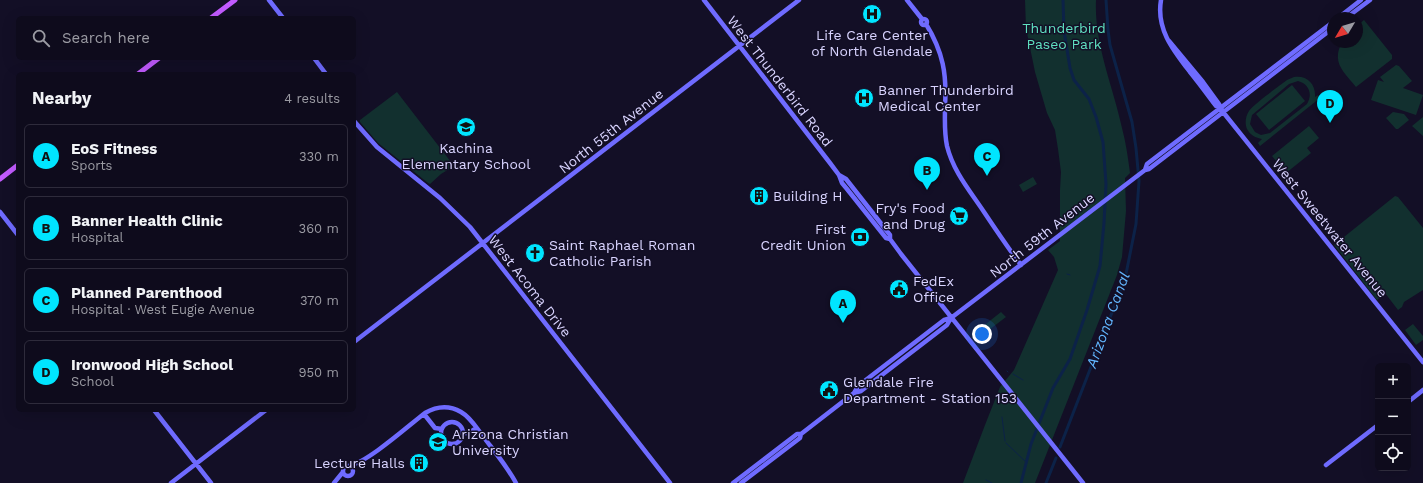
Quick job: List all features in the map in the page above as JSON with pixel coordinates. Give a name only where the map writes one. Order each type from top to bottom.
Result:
[{"type":"main road","points":[[214,16],[235,0]]},
{"type":"main road","points":[[141,72],[156,60]]},
{"type":"main road","points":[[0,179],[16,167]]},
{"type":"street","points":[[269,0],[281,16]]},
{"type":"street","name":"West Thunderbird Road","points":[[704,0],[840,175],[846,179],[890,235],[890,239],[1005,386],[1083,483]]},
{"type":"street","name":"North 55th Avenue","points":[[356,341],[367,334],[432,281],[799,0]]},
{"type":"street","points":[[907,0],[922,20],[921,23],[926,24],[938,46],[944,67],[946,86],[945,132],[952,161],[964,182],[1021,265]]},
{"type":"street","name":"West Sweetwater Avenue","points":[[1161,0],[1160,16],[1162,28],[1176,53],[1216,106],[1222,110],[1423,362]]},
{"type":"street","points":[[1346,12],[1361,0]]},
{"type":"street","points":[[1354,12],[1370,0]]},
{"type":"street","name":"North 59th Avenue","points":[[732,483],[797,434],[801,434],[854,393],[861,391],[947,325],[952,318],[1143,171],[1149,169],[1327,27]]},
{"type":"street","name":"North 59th Avenue","points":[[1222,110],[1327,33]]},
{"type":"street","points":[[1295,57],[1299,48]]},
{"type":"street","points":[[316,60],[324,72]]},
{"type":"street","name":"West Acoma Drive","points":[[356,123],[378,147],[458,214],[483,243],[670,483]]},
{"type":"street","name":"West Thunderbird Road","points":[[840,175],[842,183],[886,238],[890,239]]},
{"type":"street","points":[[847,189],[853,192],[863,205],[870,210]]},
{"type":"street","points":[[0,212],[16,232]]},
{"type":"street","name":"North 59th Avenue","points":[[854,393],[858,386],[944,320],[952,318]]},
{"type":"street","points":[[913,351],[921,342],[920,339]]},
{"type":"street","points":[[1411,400],[1423,390]]},
{"type":"street","points":[[344,474],[350,475],[360,462],[424,414],[435,408],[443,407],[451,408],[463,413],[506,466],[516,483]]},
{"type":"street","points":[[156,412],[211,483]]},
{"type":"street","points":[[171,483],[263,412]]},
{"type":"street","points":[[424,414],[435,428],[442,429]]},
{"type":"street","points":[[454,422],[460,426],[463,433],[460,440],[453,444],[446,442],[442,436],[442,429],[447,423],[454,422]]},
{"type":"street","points":[[1326,465],[1375,427]]},
{"type":"street","points":[[463,433],[469,433],[476,428]]},
{"type":"street","name":"North 59th Avenue","points":[[741,483],[800,438],[801,434]]},
{"type":"street","points":[[335,482],[344,474],[344,467],[360,462]]},
{"type":"street","points":[[349,466],[352,468],[352,472]]},
{"type":"green space","name":"Thunderbird Paseo Park","points":[[1025,0],[1096,0],[1096,16],[1101,49],[1127,150],[1130,173],[1125,178],[1126,211],[1122,257],[1117,275],[1035,483],[963,483],[1000,387],[1014,370],[1058,270],[1054,257],[1048,250],[1060,241],[1061,172],[1055,130],[1047,113],[1035,72],[1026,28]]},
{"type":"green space","points":[[1364,20],[1392,55],[1392,59],[1356,87],[1340,67],[1338,56],[1339,48],[1363,48]]},
{"type":"green space","points":[[1396,65],[1399,66],[1412,81],[1403,88],[1423,95],[1416,115],[1371,100],[1378,80],[1384,82],[1380,77]]},
{"type":"green space","points":[[1294,77],[1303,77],[1307,79],[1314,88],[1315,97],[1318,95],[1320,98],[1260,146],[1258,143],[1262,139],[1253,136],[1247,129],[1246,123],[1249,111],[1287,80]],"holes":[[[1298,81],[1305,84],[1310,93],[1307,104],[1270,133],[1261,135],[1255,132],[1250,124],[1252,115],[1289,84]]]},
{"type":"green space","points":[[1292,85],[1305,101],[1269,130],[1256,114]]},
{"type":"green space","points":[[397,92],[454,166],[441,174],[430,184],[378,143],[360,122],[360,120]]},
{"type":"green space","points":[[1393,112],[1404,114],[1409,120],[1396,129],[1386,118]]},
{"type":"green space","points":[[1423,117],[1423,136],[1412,126]]},
{"type":"green space","points":[[1309,126],[1319,138],[1307,148],[1311,153],[1286,173],[1272,156]]},
{"type":"green space","points":[[1033,177],[1037,184],[1023,192],[1019,185]]},
{"type":"green space","points":[[1395,196],[1398,197],[1423,228],[1423,290],[1404,302],[1402,307],[1398,310],[1385,293],[1377,300],[1334,245]]},
{"type":"green space","points":[[1001,312],[1006,317],[981,336],[977,331]]},
{"type":"green space","points":[[1413,324],[1423,336],[1423,340],[1416,345],[1405,330]]},
{"type":"waterway","points":[[1021,483],[1031,444],[1053,388],[1070,359],[1087,310],[1100,266],[1104,223],[1106,184],[1103,142],[1089,99],[1074,80],[1070,68],[1064,31],[1063,0]]},
{"type":"waterway","name":"Arizona Canal","points":[[1060,447],[1125,279],[1136,224],[1139,181],[1136,148],[1132,122],[1110,45],[1106,0]]},
{"type":"waterway","points":[[1013,374],[1023,380]]},
{"type":"waterway","points":[[1002,417],[1005,441]]},
{"type":"waterway","points":[[1006,443],[1027,463]]},
{"type":"waterway","points":[[1046,483],[1056,458]]},
{"type":"waterway","points":[[986,480],[992,483]]},
{"type":"place","name":"Life Care Center of North Glendale","points":[[872,14]]},
{"type":"place","name":"Banner Thunderbird Medical Center","points":[[864,98]]},
{"type":"place","name":"Ironwood High School","points":[[1330,123]]},
{"type":"place","name":"Kachina Elementary School","points":[[466,127]]},
{"type":"place","name":"Planned Parenthood","points":[[987,176]]},
{"type":"place","name":"Banner Health Clinic","points":[[927,190]]},
{"type":"place","name":"Building H","points":[[759,196]]},
{"type":"place","name":"Fry's Food and Drug","points":[[959,216]]},
{"type":"place","name":"First Credit Union","points":[[860,237]]},
{"type":"place","name":"Saint Raphael Roman Catholic Parish","points":[[535,253]]},
{"type":"place","name":"FedEx Office","points":[[899,289]]},
{"type":"place","name":"EoS Fitness","points":[[843,323]]},
{"type":"place","name":"Glendale Fire Department - Station 153","points":[[829,390]]},
{"type":"place","name":"Arizona Christian University","points":[[438,442]]},
{"type":"place","name":"Lecture Halls","points":[[419,463]]}]
